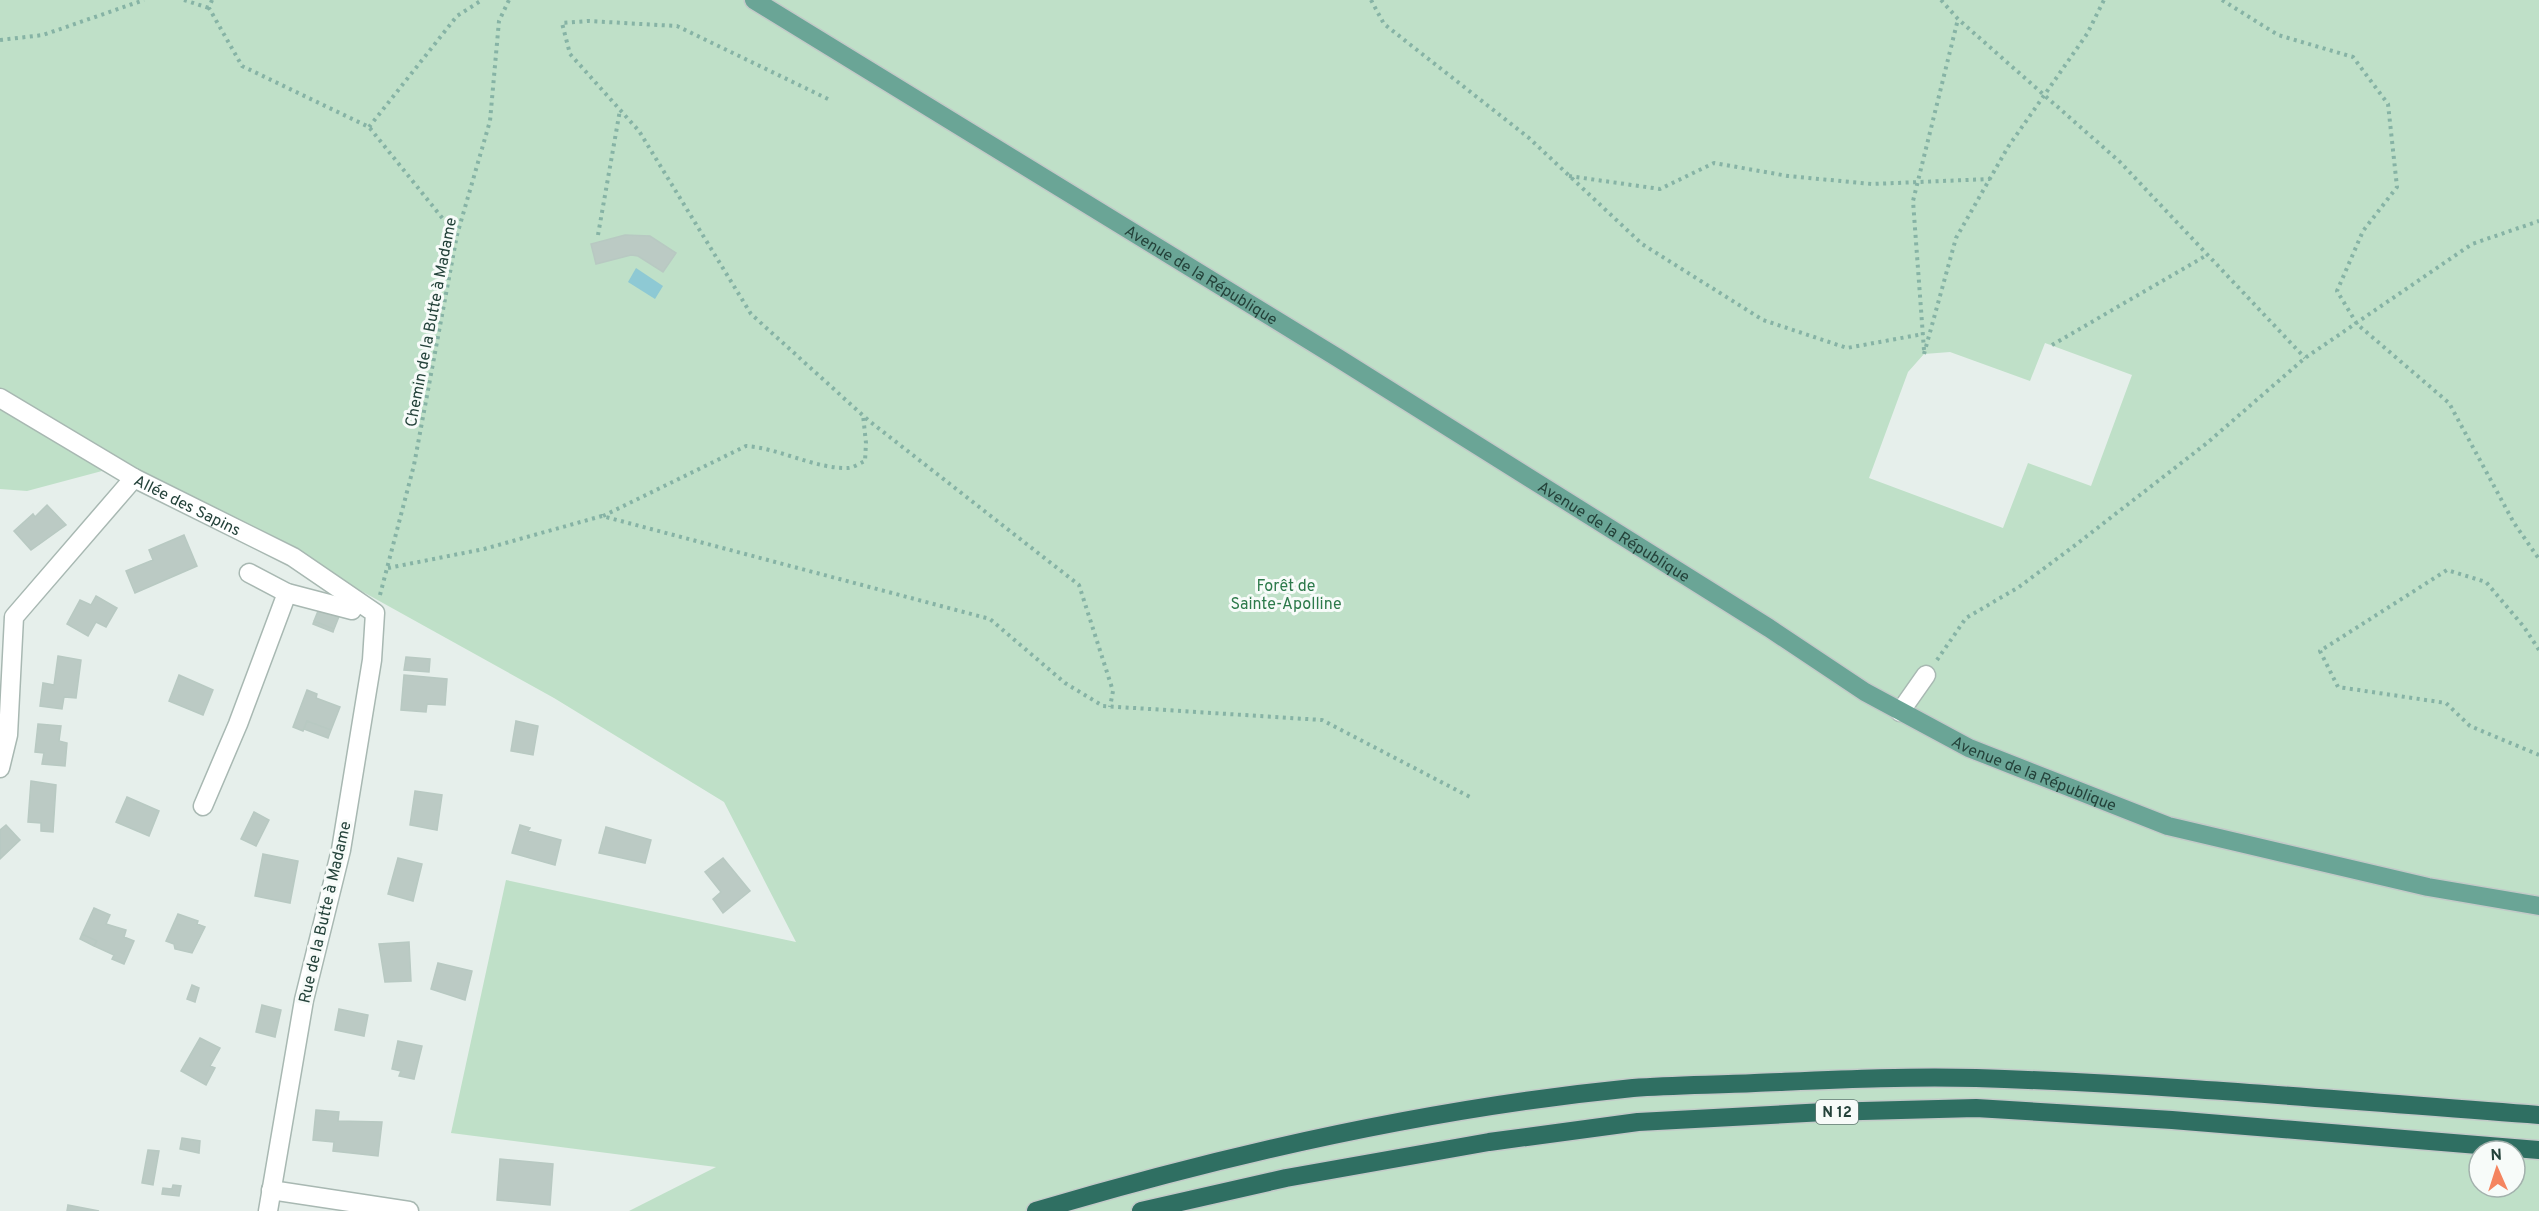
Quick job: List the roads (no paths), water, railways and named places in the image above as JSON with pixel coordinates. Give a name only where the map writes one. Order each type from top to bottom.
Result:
[{"type":"highway","name":"N 12","points":[[1036,1211],[1133,1182],[1277,1145],[1476,1108],[1635,1088],[1820,1080],[1972,1078],[2166,1086],[2539,1115]]},
{"type":"highway","name":"N 12","points":[[1141,1211],[1286,1178],[1501,1141],[1638,1122],[1825,1112],[1976,1108],[2172,1120],[2539,1150]]},
{"type":"main road","name":"Avenue de la République","points":[[754,0],[1328,352],[1900,712],[1969,748],[2168,826],[2428,887],[2539,906]]},
{"type":"street","name":"Allée des Sapins","points":[[0,398],[134,478],[293,557],[375,613]]},
{"type":"street","points":[[0,768],[4,736],[7,614],[134,478]]},
{"type":"street","points":[[249,573],[287,593],[352,610],[357,601]]},
{"type":"street","points":[[203,806],[238,724],[287,593]]},
{"type":"street","name":"Rue de la Butte à Madame","points":[[268,1211],[304,1000],[341,850],[372,660],[375,613]]},
{"type":"street","points":[[1900,712],[1926,675]]},
{"type":"street","points":[[272,1190],[409,1211]]},
{"type":"water","points":[[636,268],[663,286],[655,299],[628,282]]},
{"type":"park label","name":"Forêt de Sainte-Apolline","points":[[1286,594]]}]
